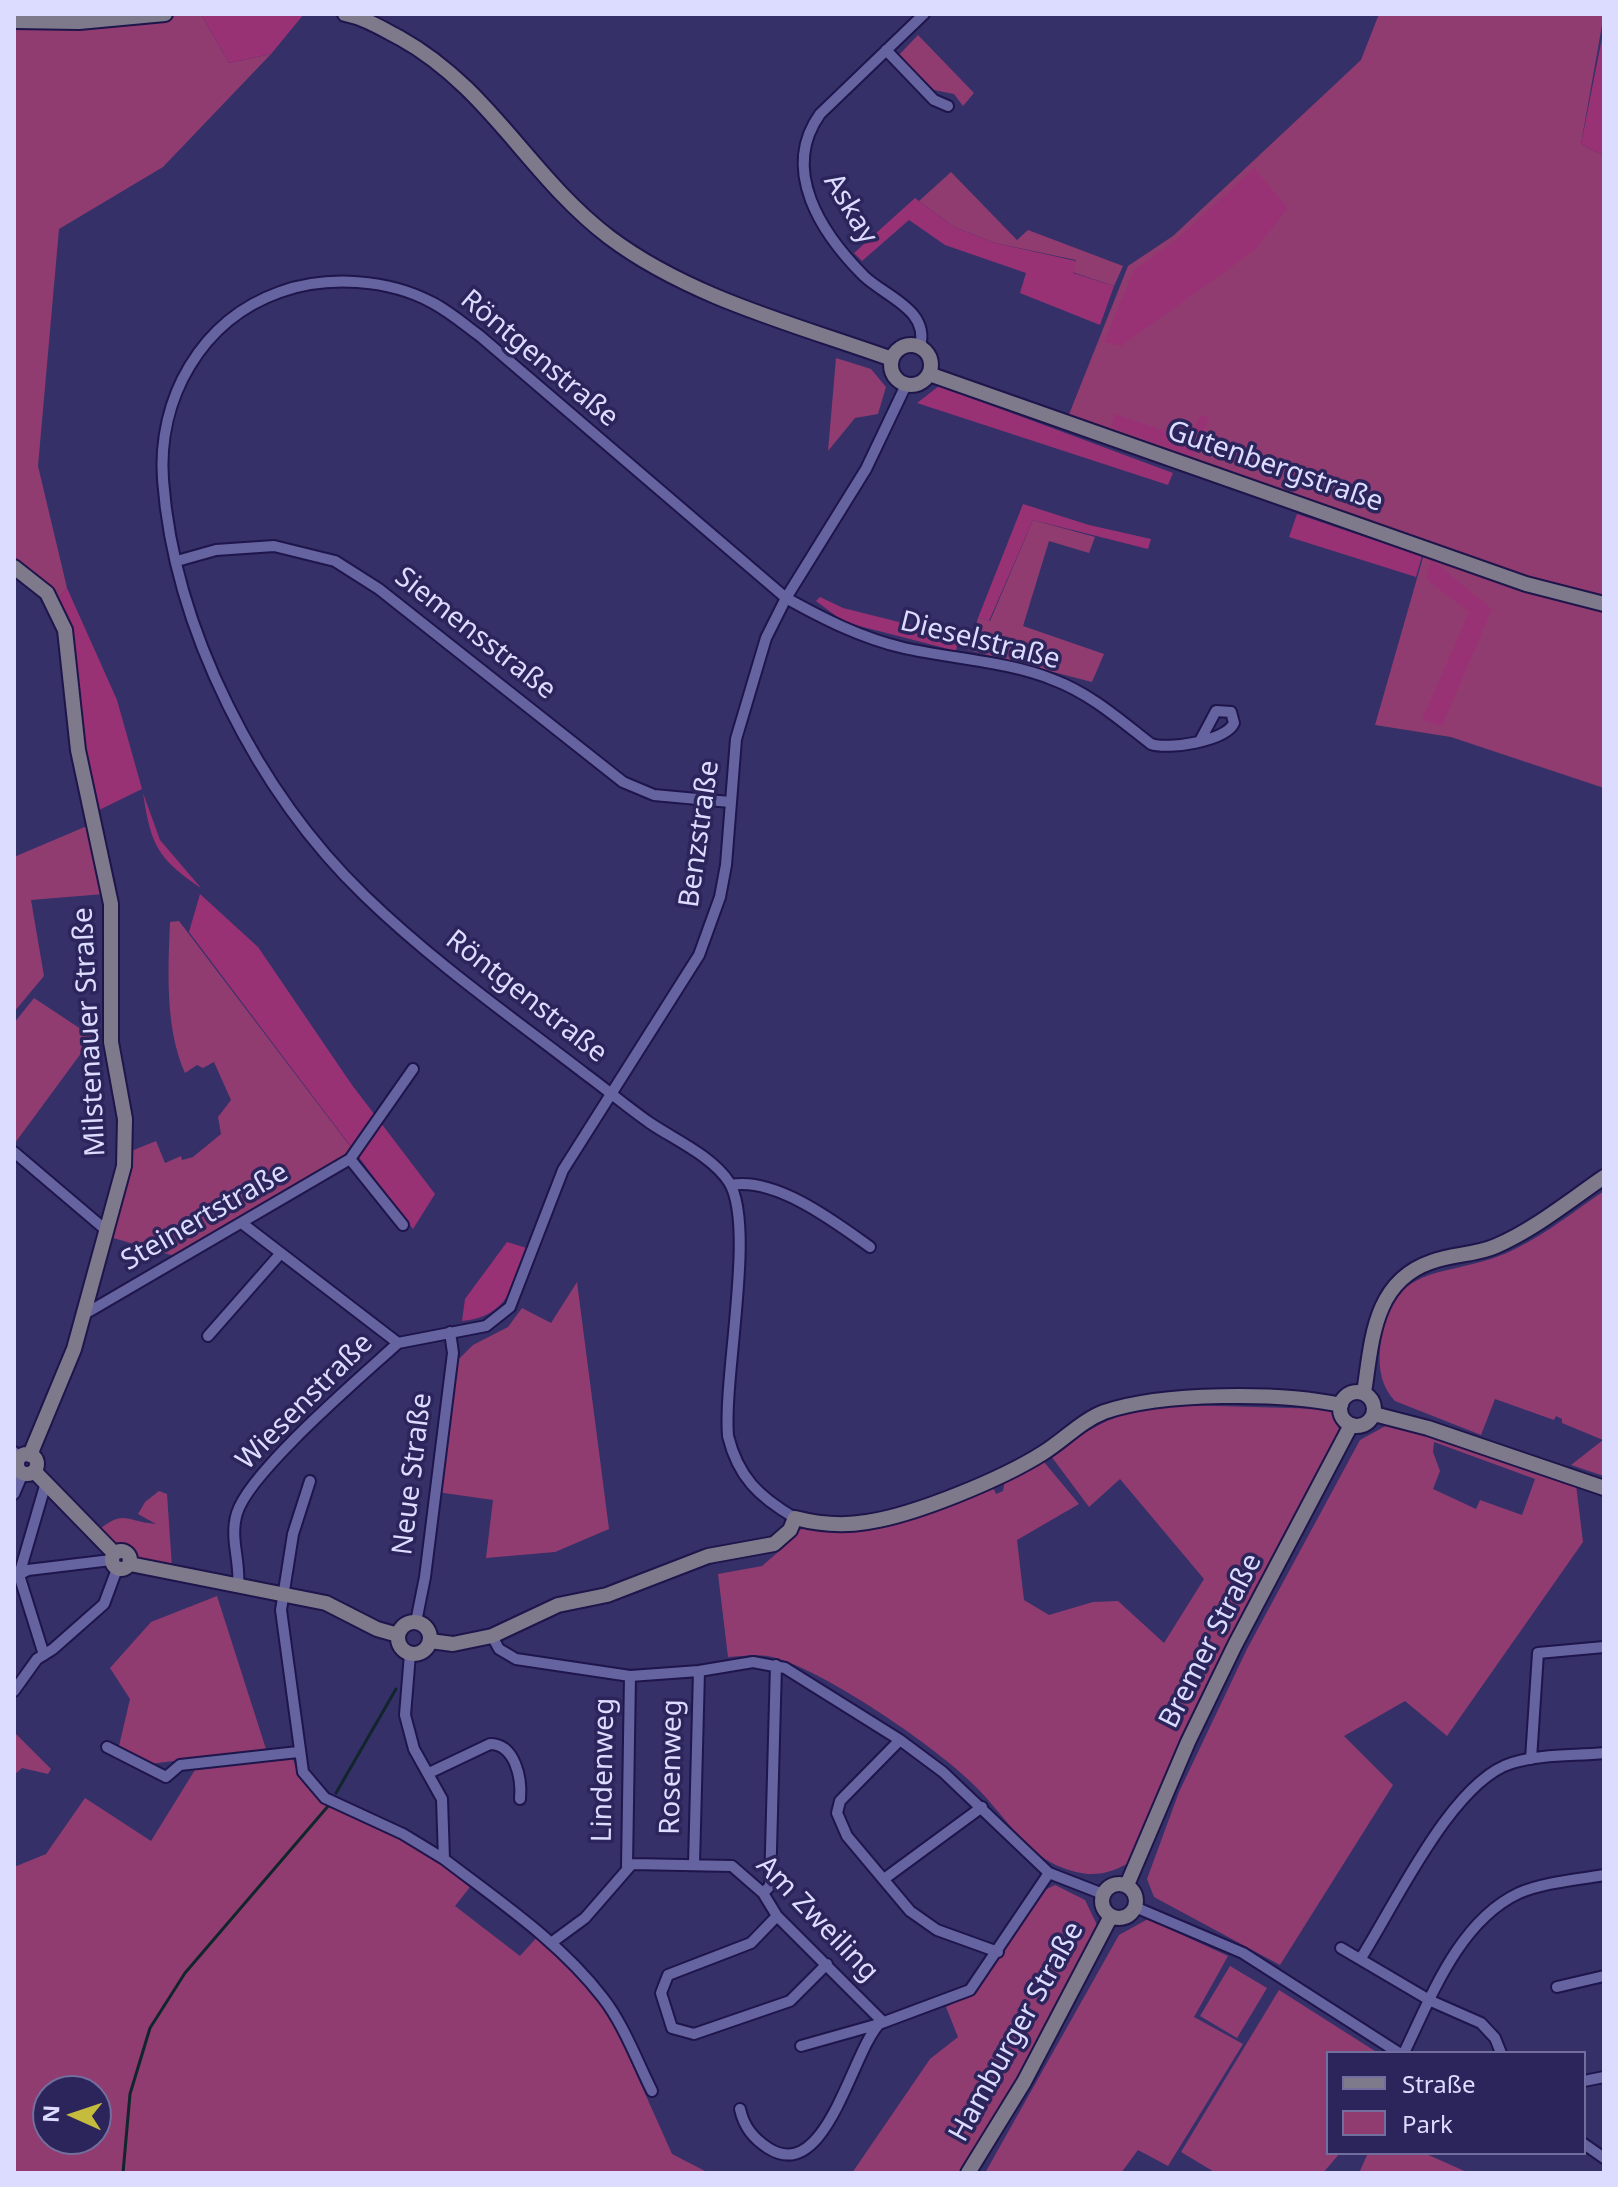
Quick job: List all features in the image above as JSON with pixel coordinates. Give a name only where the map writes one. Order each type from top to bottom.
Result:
[{"type":"main road","points":[[14,21],[79,22],[165,14]]},
{"type":"main road","points":[[345,14],[363,18],[420,49],[462,80],[570,204],[610,237],[664,273],[892,359]]},
{"type":"main road","points":[[903,347],[920,347],[931,360],[929,374],[917,385],[906,385],[893,374],[892,359],[903,347]]},
{"type":"main road","name":"Gutenbergstraße","points":[[929,374],[1526,584],[1604,604]]},
{"type":"main road","name":"Milstenauer Straße","points":[[14,567],[47,593],[65,630],[75,730],[111,904],[111,1042],[126,1143],[124,1166],[74,1349],[21,1455]]},
{"type":"main road","points":[[1364,1393],[1374,1327],[1383,1301],[1395,1282],[1416,1267],[1493,1247],[1525,1232],[1604,1177]]},
{"type":"main road","points":[[1364,1393],[1372,1399],[1374,1414],[1362,1426],[1351,1425],[1343,1419],[1341,1405],[1348,1395],[1364,1393]]},
{"type":"main road","points":[[430,1641],[453,1644],[492,1636],[558,1605],[607,1595],[708,1556],[774,1544],[790,1530],[795,1518],[832,1524],[885,1518],[994,1477],[1044,1452],[1097,1416],[1137,1404],[1179,1399],[1309,1399],[1341,1405]]},
{"type":"main road","points":[[1374,1414],[1428,1428],[1539,1469],[1604,1488]]},
{"type":"main road","name":"Bremer Straße","points":[[1127,1885],[1228,1659],[1351,1425]]},
{"type":"main road","points":[[21,1455],[36,1460],[29,1472],[118,1561],[339,1607],[377,1629],[398,1635]]},
{"type":"main road","points":[[416,1622],[426,1628],[430,1641],[424,1651],[410,1654],[400,1647],[398,1635],[405,1624],[416,1622]]},
{"type":"main road","points":[[1113,1884],[1127,1885],[1136,1895],[1135,1907],[1127,1916],[1111,1916],[1102,1904],[1103,1894],[1113,1884]]},
{"type":"main road","name":"Hamburger Straße","points":[[968,2173],[1024,2082],[1111,1916]]},
{"type":"street","name":"Askay","points":[[920,347],[921,325],[911,311],[865,276],[839,246],[815,207],[801,167],[804,142],[820,114],[924,14]]},
{"type":"street","points":[[886,50],[934,100],[948,106]]},
{"type":"street","name":"Röntgenstraße","points":[[731,1185],[720,1169],[611,1094],[421,946],[362,894],[300,822],[258,760],[219,688],[195,625],[165,513],[162,464],[165,425],[180,380],[201,347],[230,319],[264,297],[302,284],[347,282],[393,287],[433,303],[480,336],[786,598]]},
{"type":"street","name":"Benzstraße","points":[[398,1343],[486,1326],[510,1307],[563,1170],[699,955],[711,928],[726,865],[736,739],[751,683],[786,598],[866,469],[906,385]]},
{"type":"street","name":"Siemensstraße","points":[[177,561],[216,550],[274,546],[335,561],[379,589],[623,782],[654,795],[730,802]]},
{"type":"street","name":"Dieselstraße","points":[[786,598],[839,627],[869,638],[1022,670],[1054,680],[1093,699],[1151,744],[1162,747],[1201,739]]},
{"type":"street","name":"Steinertstraße","points":[[83,1315],[350,1159],[413,1069]]},
{"type":"street","points":[[14,1152],[107,1231]]},
{"type":"street","points":[[350,1159],[403,1225]]},
{"type":"street","points":[[795,1518],[748,1484],[738,1467],[728,1436],[740,1226],[731,1185],[744,1182],[811,1206],[870,1247]]},
{"type":"street","points":[[243,1224],[398,1343]]},
{"type":"street","points":[[208,1336],[281,1253]]},
{"type":"street","name":"Neue Straße","points":[[416,1622],[425,1577],[453,1353],[450,1332]]},
{"type":"street","name":"Wiesenstraße","points":[[238,1587],[234,1526],[238,1510],[250,1491],[297,1438],[398,1343]]},
{"type":"street","points":[[14,1494],[29,1472]]},
{"type":"street","points":[[310,1481],[293,1534],[281,1610],[303,1772],[325,1798],[403,1834],[444,1859],[551,1943],[604,1999],[652,2091]]},
{"type":"street","points":[[44,1655],[16,1576],[45,1486]]},
{"type":"street","points":[[14,1691],[44,1655],[104,1604],[118,1561],[16,1576]]},
{"type":"street","points":[[492,1636],[499,1649],[516,1659],[630,1676],[699,1671],[753,1662],[776,1665],[900,1740],[982,1807],[1049,1873],[1103,1894]]},
{"type":"street","points":[[1531,1759],[1538,1653],[1604,1647]]},
{"type":"street","points":[[410,1654],[405,1715],[414,1749],[429,1773],[445,1810],[444,1859]]},
{"type":"street","points":[[763,1893],[770,1886],[776,1665]]},
{"type":"street","name":"Rosenweg","points":[[694,1864],[699,1671]]},
{"type":"street","name":"Lindenweg","points":[[627,1866],[630,1676]]},
{"type":"street","points":[[900,1740],[840,1801],[837,1813],[847,1836],[923,1921],[998,1952]]},
{"type":"street","points":[[429,1773],[490,1744],[497,1744],[510,1754],[521,1786],[520,1799]]},
{"type":"street","points":[[107,1747],[166,1777],[180,1765],[298,1752]]},
{"type":"street","points":[[1361,1958],[1466,1792],[1495,1770],[1531,1759],[1604,1753]]},
{"type":"street","points":[[884,1879],[982,1807]]},
{"type":"street","points":[[551,1943],[585,1918],[627,1866]]},
{"type":"street","name":"Am Zweiling","points":[[627,1866],[732,1866],[763,1893],[777,1916],[881,2023]]},
{"type":"street","points":[[801,2046],[881,2023],[970,1990],[1049,1873]]},
{"type":"street","points":[[1403,2051],[1468,1934],[1502,1903],[1534,1887],[1604,1875]]},
{"type":"street","points":[[1135,1907],[1243,1953],[1399,2051]]},
{"type":"street","points":[[777,1916],[751,1943],[668,1975],[661,1993],[672,2028],[694,2034],[790,2001],[827,1964]]},
{"type":"street","points":[[1341,1948],[1431,2001],[1488,2028],[1500,2051]]},
{"type":"street","points":[[1557,1987],[1604,1976]]},
{"type":"street","points":[[740,2109],[744,2124],[759,2142],[776,2153],[797,2154],[809,2149],[824,2132],[856,2059],[881,2023]]},
{"type":"street","points":[[1586,2145],[1604,2158]]},
{"type":"green space","points":[[14,14],[201,14],[229,63],[271,54],[163,167],[59,229],[38,466],[67,588],[58,598],[49,585],[39,585],[14,567]]},
{"type":"green space","points":[[1379,14],[1604,14],[1581,144],[1604,156],[1604,788],[1451,737],[1375,725],[1424,554],[1273,504],[1195,466],[1068,417],[1128,266],[1173,236],[1361,60]]},
{"type":"green space","points":[[918,35],[974,93],[963,106],[954,94],[934,90],[899,55]]},
{"type":"green space","points":[[951,172],[1017,240],[1028,230],[1123,266],[1114,286],[1072,272],[1076,260],[995,243],[954,227],[919,201]]},
{"type":"green space","points":[[836,358],[871,369],[886,387],[878,414],[855,418],[828,451]]},
{"type":"green space","points":[[1033,520],[1095,537],[1089,553],[1049,541],[1023,626],[1104,654],[1092,682],[968,650],[978,618],[990,621]]},
{"type":"green space","points":[[87,826],[104,894],[31,900],[44,976],[14,1012],[14,857]]},
{"type":"green space","points":[[179,921],[353,1150],[178,1257],[110,1237],[129,1152],[156,1141],[165,1163],[181,1156],[182,1160],[193,1157],[221,1134],[218,1117],[231,1100],[214,1062],[203,1068],[197,1065],[185,1073],[179,1056],[171,1018],[169,979],[170,922]]},
{"type":"green space","points":[[34,998],[93,1037],[15,1143],[14,1023]]},
{"type":"green space","points":[[1604,1191],[1604,1476],[1571,1465],[1603,1440],[1562,1423],[1562,1419],[1556,1416],[1554,1420],[1495,1399],[1481,1435],[1395,1401],[1380,1371],[1380,1350],[1386,1319],[1396,1298],[1410,1285],[1428,1276],[1517,1248]]},
{"type":"green space","points":[[577,1282],[609,1529],[555,1552],[486,1558],[493,1500],[437,1492],[456,1362],[473,1345],[508,1327],[522,1308],[551,1323]]},
{"type":"green space","points":[[1182,1405],[1323,1409],[1333,1413],[1339,1429],[1333,1454],[1232,1634],[1185,1730],[1127,1864],[1093,1874],[1077,1872],[1046,1860],[1024,1841],[958,1770],[880,1713],[823,1679],[776,1658],[758,1655],[728,1657],[718,1574],[762,1566],[784,1547],[791,1534],[808,1526],[840,1529],[992,1485],[996,1494],[1003,1491],[1005,1480],[1044,1462],[1079,1504],[1017,1540],[1024,1600],[1049,1615],[1093,1602],[1118,1601],[1164,1643],[1204,1579],[1120,1479],[1089,1507],[1051,1456],[1112,1419],[1142,1410]]},
{"type":"green space","points":[[1391,1423],[1576,1485],[1583,1542],[1447,1736],[1405,1701],[1344,1736],[1393,1785],[1280,1965],[1154,1897],[1147,1879],[1179,1792],[1247,1649],[1360,1440]],"holes":[[[1434,1442],[1535,1479],[1522,1515],[1480,1500],[1476,1509],[1433,1489],[1440,1471],[1433,1452]]]},
{"type":"green space","points":[[159,1491],[167,1494],[172,1567],[139,1560],[127,1546],[112,1544],[95,1533],[119,1518],[156,1524],[138,1514],[145,1502]]},
{"type":"green space","points":[[217,1596],[266,1749],[150,1764],[119,1746],[130,1699],[110,1668],[151,1622]]},
{"type":"green space","points":[[14,1732],[51,1769],[48,1774],[22,1768],[14,1775]]},
{"type":"green space","points":[[292,1756],[298,1774],[318,1798],[419,1844],[474,1882],[455,1906],[520,1956],[538,1936],[588,1984],[610,2015],[672,2154],[709,2173],[14,2173],[14,1867],[46,1854],[85,1798],[151,1841],[198,1765]]},
{"type":"green space","points":[[1055,1885],[1085,1900],[1098,1927],[1036,2053],[962,2173],[852,2173],[930,2059],[958,2037],[946,2007],[975,1992],[1043,1891]]},
{"type":"green space","points":[[1148,1919],[1228,1956],[1194,2017],[1243,2044],[1168,2166],[1138,2150],[1121,2173],[985,2173],[1119,1935]]},
{"type":"green space","points":[[1230,1966],[1267,1988],[1237,2038],[1200,2016]]},
{"type":"green space","points":[[1279,1990],[1375,2051],[1326,2051],[1326,2155],[1338,2155],[1323,2173],[1216,2173],[1181,2152]]},
{"type":"green space","points":[[1367,2155],[1428,2155],[1469,2173],[1359,2173]]},
{"type":"shaded area","points":[[201,14],[304,14],[271,54],[229,63]]},
{"type":"shaded area","points":[[1604,28],[1604,156],[1581,144]]},
{"type":"shaded area","points":[[1254,168],[1288,208],[1255,250],[1121,346],[1104,342],[1134,270],[1177,239]]},
{"type":"shaded area","points":[[915,198],[954,227],[995,243],[1076,261],[1073,273],[1114,286],[1100,325],[1020,293],[1026,273],[945,245],[909,220],[862,261],[854,253]]},
{"type":"shaded area","points":[[939,386],[1173,473],[1168,485],[917,403]]},
{"type":"shaded area","points":[[1115,414],[1190,439],[1200,415],[1209,417],[1194,457],[1111,427]]},
{"type":"shaded area","points":[[1023,504],[1089,525],[1151,539],[1148,549],[1033,520],[989,621],[978,618]]},
{"type":"shaded area","points":[[1297,514],[1422,556],[1416,577],[1289,537]]},
{"type":"shaded area","points":[[1431,559],[1492,609],[1442,726],[1422,720],[1469,612],[1426,579]]},
{"type":"shaded area","points":[[67,588],[117,700],[142,789],[97,811],[84,757],[70,633],[58,598]]},
{"type":"shaded area","points":[[820,597],[843,608],[959,637],[956,651],[844,622],[816,601]]},
{"type":"shaded area","points":[[143,793],[160,840],[201,888],[174,868],[158,849],[149,826]]},
{"type":"shaded area","points":[[200,894],[258,947],[352,1085],[435,1194],[413,1229],[189,932]]},
{"type":"shaded area","points":[[507,1242],[530,1249],[513,1287],[499,1306],[489,1313],[462,1321],[465,1299]]},
{"type":"waterway","points":[[336,1793],[396,1689]]},
{"type":"waterway","points":[[123,2173],[130,2094],[150,2028],[185,1973],[329,1805]]}]
